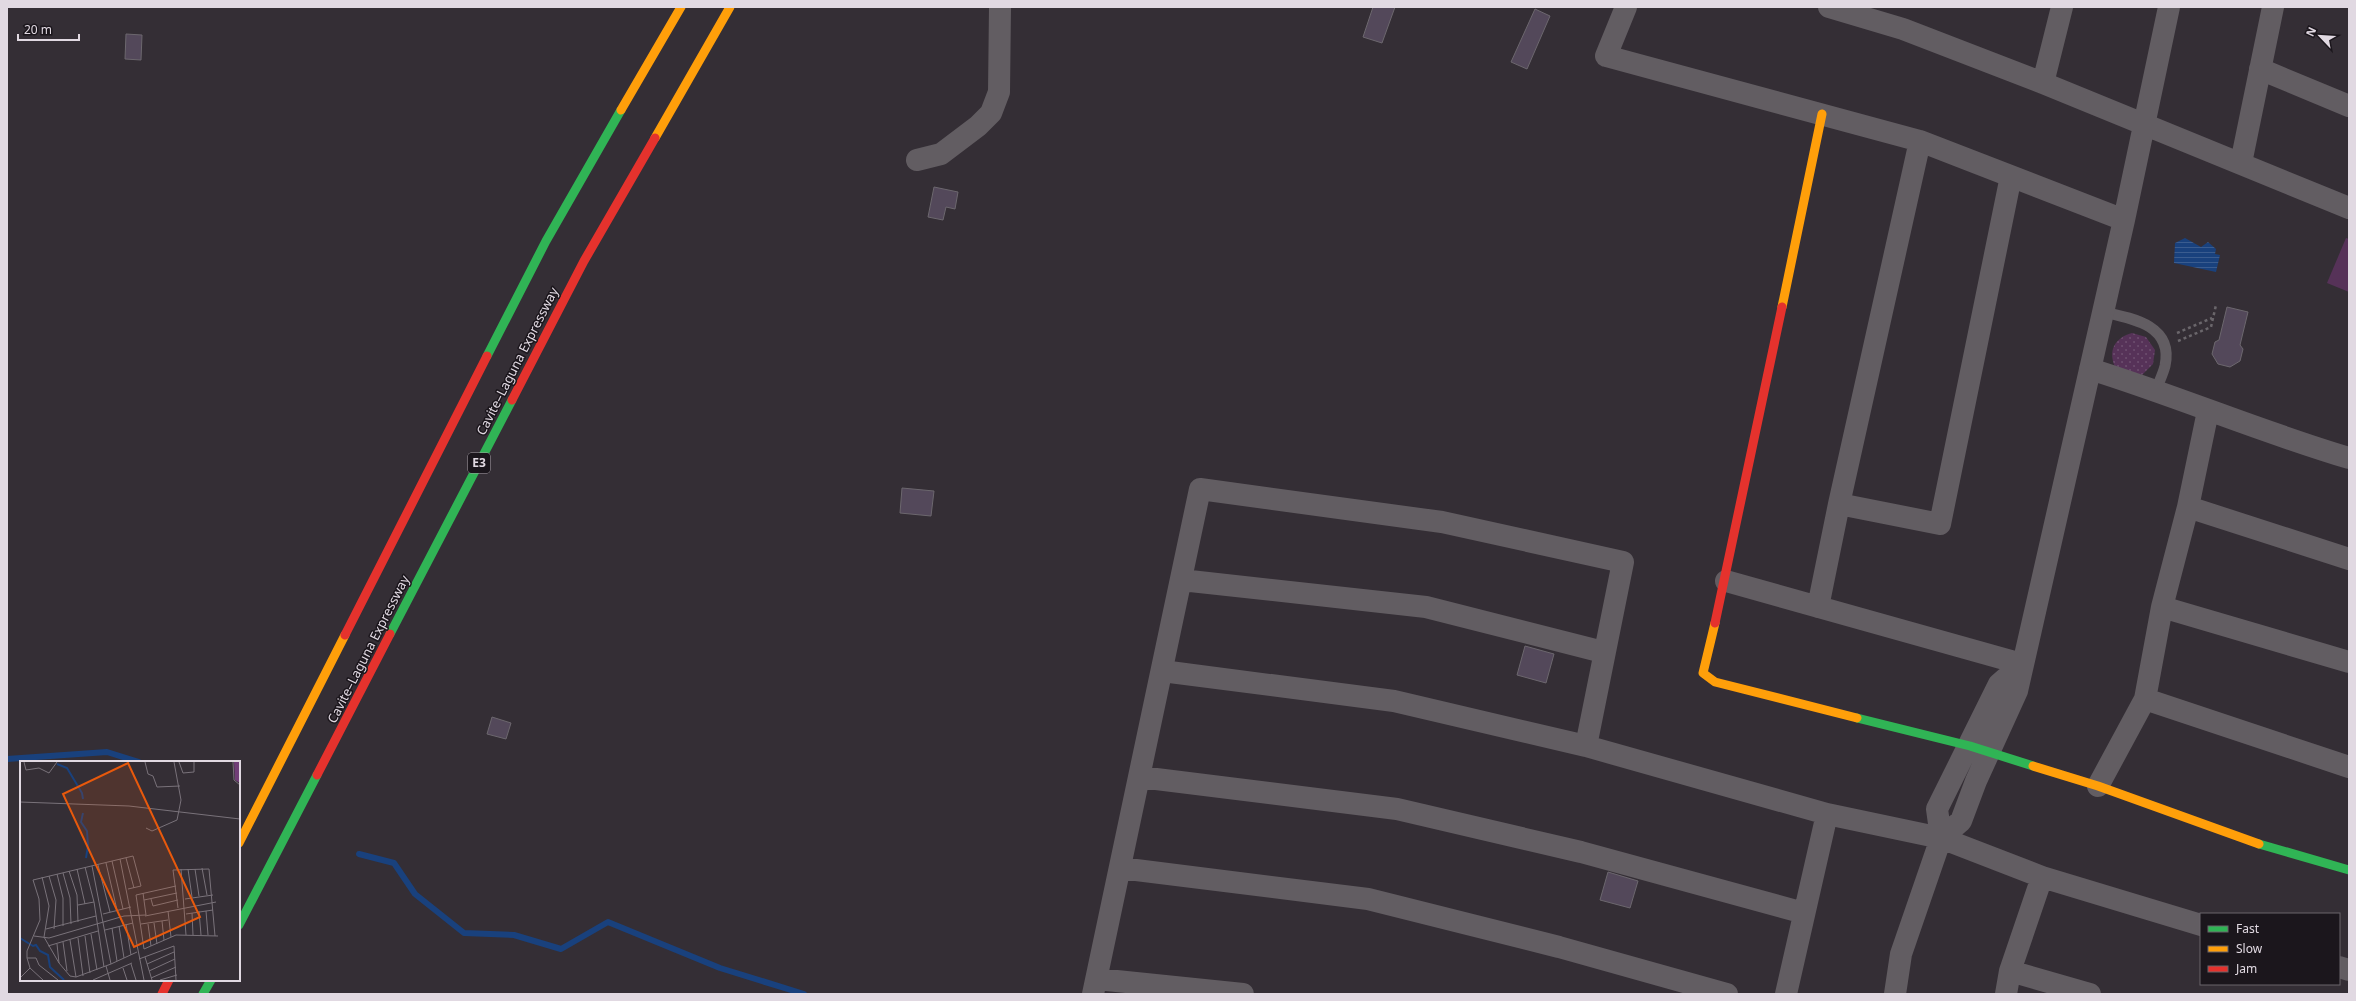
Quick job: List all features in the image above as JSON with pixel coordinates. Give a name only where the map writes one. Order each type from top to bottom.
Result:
[{"type":"main road","name":"Cavite–Laguna Expressway","points":[[240,841],[546,241],[681,7]]},
{"type":"main road","name":"Cavite–Laguna Expressway","points":[[240,923],[584,261],[730,7]]},
{"type":"main road","points":[[1822,114],[1726,581],[1704,673],[1715,682],[1979,749],[2098,786],[2280,852],[2349,870]]},
{"type":"main road","points":[[162,994],[168,981]]},
{"type":"main road","points":[[203,994],[210,981]]},
{"type":"street","points":[[917,160],[941,154],[978,126],[991,113],[998,92],[1000,7]]},
{"type":"street","points":[[1626,7],[1606,56],[1920,141],[2124,220]]},
{"type":"street","points":[[1829,7],[1903,29],[2043,83],[2349,208]]},
{"type":"street","points":[[2043,83],[2062,7]]},
{"type":"street","points":[[1895,994],[1901,954],[1941,838],[1961,821],[1979,749],[2017,691],[2124,220],[2169,7]]},
{"type":"street","points":[[2241,163],[2273,7]]},
{"type":"street","points":[[2260,69],[2349,106]]},
{"type":"street","points":[[1818,607],[1839,504],[1920,141]]},
{"type":"street","points":[[1839,504],[1940,524],[2011,176]]},
{"type":"street","points":[[2090,369],[2156,390],[2208,411],[2349,458]]},
{"type":"street","points":[[2098,786],[2145,699],[2162,607],[2188,507],[2208,411]]},
{"type":"street","points":[[1243,994],[1095,986],[1200,489],[1442,522],[1623,562],[1603,652],[1586,746]]},
{"type":"street","points":[[2188,507],[2349,559]]},
{"type":"street","points":[[1181,580],[1426,606],[1603,652]]},
{"type":"street","points":[[1726,581],[2022,664]]},
{"type":"street","points":[[2162,607],[2349,662]]},
{"type":"street","points":[[1162,670],[1394,701],[1586,746],[1827,814],[1941,838],[2042,878],[2200,925]]},
{"type":"street","points":[[2145,699],[2349,767]]},
{"type":"street","points":[[1140,777],[1397,808],[1581,852],[1804,913]]},
{"type":"street","points":[[1786,994],[1827,814]]},
{"type":"street","points":[[1120,868],[1368,899],[1558,947],[1727,994]]},
{"type":"street","points":[[2006,994],[2010,971],[2042,878]]},
{"type":"street","points":[[2010,971],[2090,994]]},
{"type":"lane","points":[[2103,312],[2146,323],[2163,343],[2165,366],[2156,390]]},
{"type":"path","points":[[2163,343],[2211,327],[2216,305]]},
{"type":"path","points":[[2163,343],[2213,318]]},
{"type":"shaded area","points":[[2346,238],[2349,239],[2349,292],[2327,283]]},
{"type":"shaded area","points":[[2132,333],[2146,337],[2155,350],[2153,364],[2142,375],[2115,367],[2113,361],[2112,356],[2114,346],[2121,338]]},
{"type":"water","points":[[2185,238],[2201,247],[2208,242],[2216,249],[2215,254],[2220,255],[2216,272],[2174,263],[2175,243]]},
{"type":"building","points":[[1373,7],[1395,7],[1382,43],[1363,37]]},
{"type":"building","points":[[1535,9],[1550,16],[1527,69],[1511,62]]},
{"type":"building","points":[[126,34],[142,35],[141,60],[125,59]]},
{"type":"building","points":[[934,187],[958,192],[955,209],[946,207],[943,220],[928,217]]},
{"type":"building","points":[[2227,307],[2248,312],[2240,345],[2243,349],[2240,361],[2230,367],[2218,364],[2212,354],[2215,342],[2219,340]]},
{"type":"building","points":[[902,488],[934,491],[931,516],[900,513]]},
{"type":"building","points":[[1525,646],[1554,654],[1546,683],[1517,675]]},
{"type":"building","points":[[492,717],[511,723],[506,739],[487,734]]},
{"type":"building","points":[[1608,872],[1638,881],[1630,908],[1600,900]]},
{"type":"waterway","points":[[7,759],[107,752],[136,761]]},
{"type":"waterway","points":[[359,854],[394,863],[415,894],[464,933],[514,935],[561,949],[608,922],[720,968],[804,994]]},
{"type":"traffic: fast","points":[[487,356],[546,241],[621,110]]},
{"type":"traffic: fast","points":[[390,634],[512,400]]},
{"type":"traffic: fast","points":[[1857,718],[1970,746],[2033,766]]},
{"type":"traffic: fast","points":[[240,923],[317,775]]},
{"type":"traffic: fast","points":[[2259,844],[2349,870]]},
{"type":"traffic: fast","points":[[203,994],[210,981]]},
{"type":"traffic: slow","points":[[621,110],[681,7]]},
{"type":"traffic: slow","points":[[655,138],[730,7]]},
{"type":"traffic: slow","points":[[1782,307],[1822,114]]},
{"type":"traffic: slow","points":[[1715,623],[1703,673],[1715,682],[1857,718]]},
{"type":"traffic: slow","points":[[240,841],[345,635]]},
{"type":"traffic: slow","points":[[2033,766],[2098,786],[2259,844]]},
{"type":"traffic: jam","points":[[512,400],[584,261],[655,138]]},
{"type":"traffic: jam","points":[[1715,623],[1782,307]]},
{"type":"traffic: jam","points":[[345,635],[487,356]]},
{"type":"traffic: jam","points":[[317,775],[390,634]]},
{"type":"traffic: jam","points":[[162,994],[168,981]]}]
